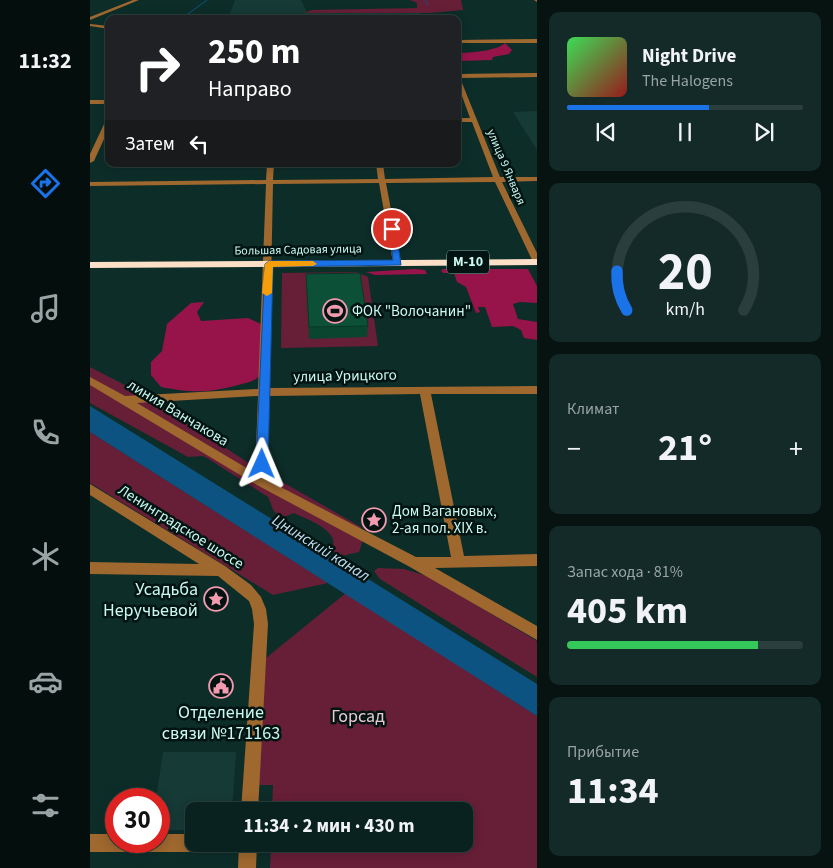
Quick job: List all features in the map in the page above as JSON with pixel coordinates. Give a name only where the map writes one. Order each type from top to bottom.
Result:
[{"type":"highway","name":"Большая Садовая улица","points":[[90,265],[537,262]]},
{"type":"street","points":[[90,18],[137,0]]},
{"type":"street","points":[[119,2],[128,3]]},
{"type":"street","points":[[90,25],[105,27]]},
{"type":"street","points":[[461,42],[537,41]]},
{"type":"street","points":[[461,77],[537,75]]},
{"type":"street","name":"улица 9 Января","points":[[461,85],[497,179],[537,262]]},
{"type":"street","points":[[90,102],[105,102]]},
{"type":"street","points":[[461,120],[474,120]]},
{"type":"street","points":[[90,161],[105,129]]},
{"type":"street","points":[[261,482],[272,180],[270,167]]},
{"type":"street","points":[[381,167],[398,263]]},
{"type":"street","points":[[90,184],[272,180],[537,179]]},
{"type":"street","name":"линия Ванчакова","points":[[90,380],[261,482],[415,563],[537,634]]},
{"type":"street","name":"улица Урицкого","points":[[124,400],[264,392],[537,390]]},
{"type":"street","points":[[425,391],[458,561]]},
{"type":"street","name":"Ленинградское шоссе","points":[[90,489],[220,570],[254,597],[259,610],[261,624],[251,802]]},
{"type":"street","points":[[415,563],[537,560]]},
{"type":"street","points":[[90,568],[220,570]]},
{"type":"street","points":[[90,842],[185,843]]},
{"type":"street","points":[[247,868],[248,852]]},
{"type":"shaded area","points":[[235,0],[301,0],[307,12],[421,13],[422,15],[229,15]]},
{"type":"shaded area","points":[[505,43],[512,50],[509,54],[493,57],[492,60],[461,61],[461,53],[490,50]]},
{"type":"shaded area","points":[[537,111],[537,150],[513,112]]},
{"type":"shaded area","points":[[443,269],[528,269],[537,286],[537,303],[520,302],[513,304],[518,319],[537,322],[537,340],[524,338],[521,330],[513,326],[492,327],[485,307],[478,307],[480,312],[476,313],[466,287],[457,282],[454,273],[443,273],[441,271]]},
{"type":"shaded area","points":[[425,270],[427,274],[375,275],[366,272]]},
{"type":"shaded area","points":[[204,302],[197,312],[201,321],[248,318],[263,325],[262,374],[248,382],[209,391],[161,387],[151,375],[151,362],[162,351],[167,324],[191,303]]},
{"type":"shaded area","points":[[163,752],[236,752],[233,802],[185,802],[185,830],[170,830],[170,788],[158,788]]},
{"type":"green space","points":[[410,0],[461,0],[463,10],[430,13],[304,13],[312,10],[417,8],[417,3]]},
{"type":"green space","points":[[356,272],[368,277],[378,346],[281,348],[282,273]]},
{"type":"green space","points":[[90,367],[142,394],[244,460],[361,527],[363,540],[359,552],[337,557],[332,537],[325,529],[294,513],[284,517],[276,513],[268,497],[207,458],[203,456],[188,457],[90,403]]},
{"type":"green space","points":[[90,432],[328,583],[273,595],[90,483]]},
{"type":"green space","points":[[378,568],[404,569],[427,576],[537,641],[537,677],[380,579],[374,571]]},
{"type":"green space","name":"Горсад","points":[[346,593],[537,716],[537,868],[270,868],[271,852],[473,852],[473,802],[272,802],[273,785],[258,785],[266,658]]},
{"type":"water","points":[[90,406],[537,684],[537,716],[90,432]]},
{"type":"building","name":"ФОК \"Волочанин\"","points":[[360,273],[368,326],[309,327],[306,274]]},
{"type":"waterway","points":[[186,15],[207,0]]},
{"type":"waterway","points":[[425,0],[428,5]]},
{"type":"slow traffic","points":[[267,293],[269,264],[313,264]]},
{"type":"place","name":"ФОК \"Волочанин\"","points":[[335,311]]},
{"type":"place","name":"Дом Вагановых, 2-ая пол. XIX в.","points":[[374,520]]},
{"type":"place","name":"Усадьба Неручьевой","points":[[216,599]]},
{"type":"place","name":"Отделение связи №171163","points":[[221,686]]},
{"type":"route","points":[[262,464],[267,343],[266,306],[269,264],[398,263],[392,229]]},
{"type":"water label","name":"Цнинский канал","points":[[321,548]]}]
